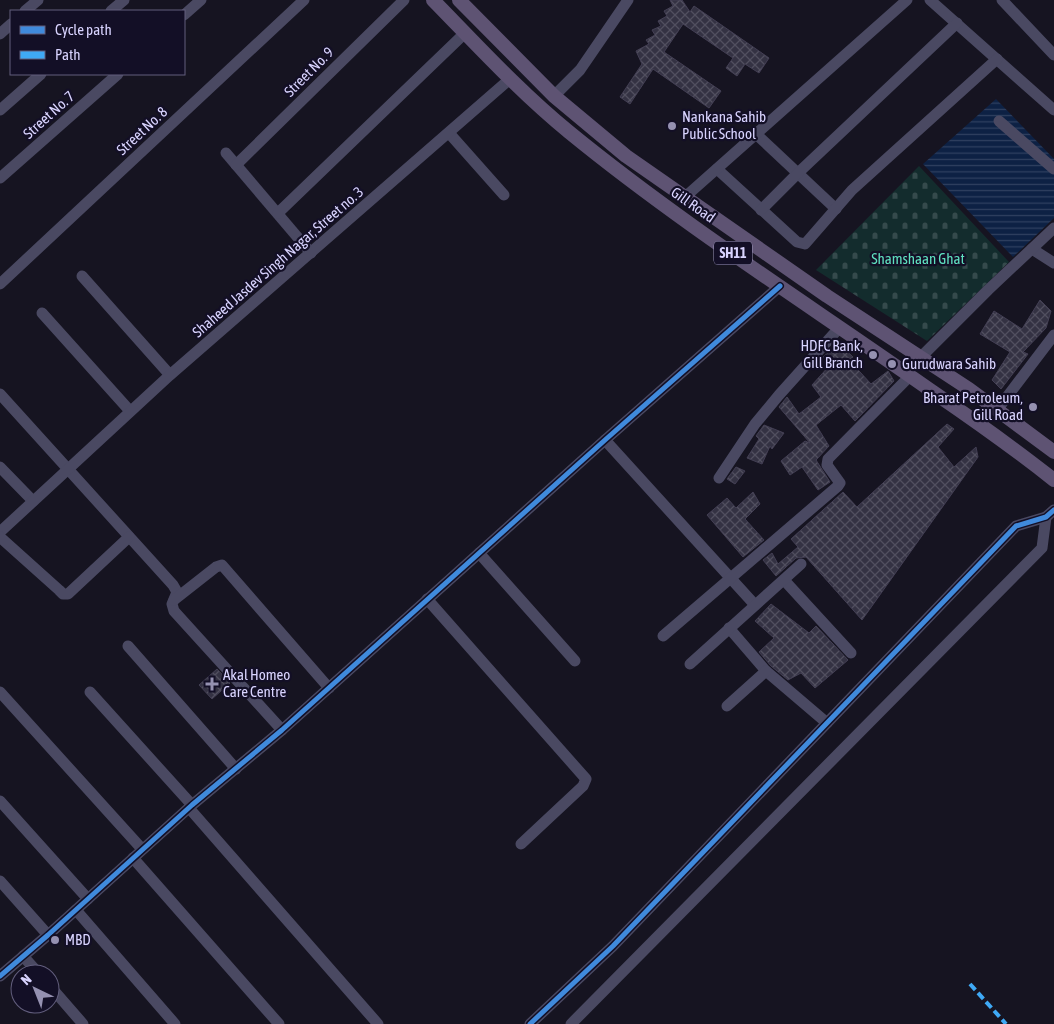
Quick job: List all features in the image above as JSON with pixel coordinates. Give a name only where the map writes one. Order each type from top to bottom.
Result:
[{"type":"main road","name":"Gill Road","points":[[432,0],[510,79],[569,132],[646,192],[911,375],[1016,450],[1054,480]]},
{"type":"main road","name":"Gill Road","points":[[459,0],[554,96],[626,156],[827,296],[998,410],[1054,452]]},
{"type":"street","points":[[27,10],[38,0]]},
{"type":"street","points":[[113,10],[124,0]]},
{"type":"street","points":[[185,14],[201,0]]},
{"type":"street","name":"Street No. 8","points":[[0,284],[304,0]]},
{"type":"street","name":"Street No. 9","points":[[236,165],[404,0]]},
{"type":"street","points":[[554,96],[580,70],[628,0]]},
{"type":"street","points":[[684,197],[907,0]]},
{"type":"street","points":[[930,0],[1054,110]]},
{"type":"street","points":[[1002,0],[1054,55]]},
{"type":"street","points":[[761,210],[957,23]]},
{"type":"street","points":[[0,34],[10,25]]},
{"type":"street","points":[[278,213],[465,33]]},
{"type":"street","points":[[717,169],[797,242],[805,244],[862,181],[996,59]]},
{"type":"street","points":[[0,110],[40,75]]},
{"type":"street","name":"Street No. 7","points":[[0,178],[117,75]]},
{"type":"street","name":"Shaheed Jasdev Singh Nagar, Street no. 3","points":[[0,532],[170,375],[510,79]]},
{"type":"street","points":[[999,121],[1054,170]]},
{"type":"street","points":[[449,134],[504,195]]},
{"type":"street","points":[[756,134],[836,209]]},
{"type":"street","points":[[226,153],[311,253]]},
{"type":"street","points":[[921,357],[962,315],[1054,228]]},
{"type":"street","points":[[1032,249],[1054,263]]},
{"type":"street","points":[[82,276],[170,375]]},
{"type":"street","points":[[0,976],[190,806],[282,730],[605,440],[780,286]]},
{"type":"street","points":[[42,313],[130,411]]},
{"type":"street","points":[[719,478],[761,417],[840,327]]},
{"type":"street","points":[[998,410],[1054,335]]},
{"type":"street","points":[[663,636],[838,486],[840,483],[839,479],[827,465],[828,459],[911,375]]},
{"type":"street","points":[[0,394],[175,588],[177,592],[172,604],[174,610],[282,730]]},
{"type":"street","points":[[605,440],[755,605]]},
{"type":"street","points":[[0,467],[33,501]]},
{"type":"street","points":[[530,1024],[612,946],[1016,526],[1050,513]]},
{"type":"street","points":[[571,1024],[1042,548],[1050,513]]},
{"type":"street","points":[[0,537],[63,594],[68,594],[129,537]]},
{"type":"street","points":[[479,553],[574,661]]},
{"type":"street","points":[[690,664],[801,564]]},
{"type":"street","points":[[174,600],[216,567],[222,565],[329,688]]},
{"type":"street","points":[[784,580],[851,654]]},
{"type":"street","points":[[427,599],[586,779],[583,786],[521,844]]},
{"type":"street","points":[[729,628],[766,671],[827,723]]},
{"type":"street","points":[[128,646],[236,769]]},
{"type":"street","points":[[727,706],[766,671]]},
{"type":"street","points":[[0,692],[142,850]]},
{"type":"street","points":[[90,692],[378,1024]]},
{"type":"street","points":[[0,801],[88,899]]},
{"type":"street","points":[[133,858],[279,1024]]},
{"type":"street","points":[[0,880],[48,935]]},
{"type":"street","points":[[76,910],[175,1024]]},
{"type":"street","points":[[20,959],[26,964]]},
{"type":"street","points":[[60,998],[83,1024]]},
{"type":"green space","name":"Shamshaan Ghat","points":[[919,166],[1009,262],[927,341],[816,270]]},
{"type":"water","points":[[996,99],[1054,159],[1054,218],[1013,257],[923,164]]},
{"type":"building","points":[[670,0],[682,0],[690,12],[694,6],[769,58],[759,73],[745,64],[737,76],[726,68],[733,58],[683,24],[664,52],[721,91],[709,108],[653,69],[630,104],[620,97],[642,64],[636,51],[649,44],[646,40],[655,35],[652,30],[661,26],[658,21],[667,16],[664,11],[673,6]]},
{"type":"building","points":[[1040,300],[1051,311],[1046,328],[1023,352],[1028,354],[1001,389],[992,380],[1010,352],[980,334],[994,311],[1022,329]]},
{"type":"building","points":[[839,344],[853,357],[849,360],[871,384],[888,371],[894,381],[855,421],[841,405],[816,425],[829,446],[816,460],[830,482],[818,490],[802,467],[790,475],[781,461],[805,441],[810,443],[779,407],[787,397],[799,414],[821,397],[812,385],[830,365],[823,357]]},
{"type":"building","points":[[947,424],[954,429],[938,447],[954,467],[976,447],[978,457],[862,620],[806,557],[796,558],[776,576],[763,560],[772,553],[778,564],[798,547],[791,539],[843,492],[857,507]]},
{"type":"building","points":[[764,425],[784,433],[772,449],[770,446],[762,464],[747,458],[759,439],[756,436]]},
{"type":"building","points":[[736,467],[745,471],[735,484],[727,479]]},
{"type":"building","points":[[753,492],[760,504],[745,519],[764,540],[743,557],[707,515],[727,498],[736,508]]},
{"type":"building","points":[[771,604],[809,633],[816,626],[848,660],[815,688],[801,673],[788,680],[771,666],[759,652],[774,638],[755,621]]},
{"type":"building","points":[[217,669],[230,683],[212,699],[199,685]]},
{"type":"marked path","points":[[970,984],[1006,1024]]},
{"type":"cycle path","points":[[0,976],[192,805],[282,730],[605,440],[780,286]]},
{"type":"cycle path","points":[[530,1024],[613,946],[1016,526],[1046,517],[1054,510]]},
{"type":"place","name":"Nankana Sahib Public School","points":[[672,126]]},
{"type":"place","name":"HDFC Bank, Gill Branch","points":[[873,355]]},
{"type":"place","name":"Gurudwara Sahib","points":[[892,364]]},
{"type":"place","name":"Bharat Petroleum, Gill Road","points":[[1033,407]]},
{"type":"place","name":"Akal Homeo Care Centre","points":[[212,684]]},
{"type":"place","name":"MBD","points":[[55,940]]}]
